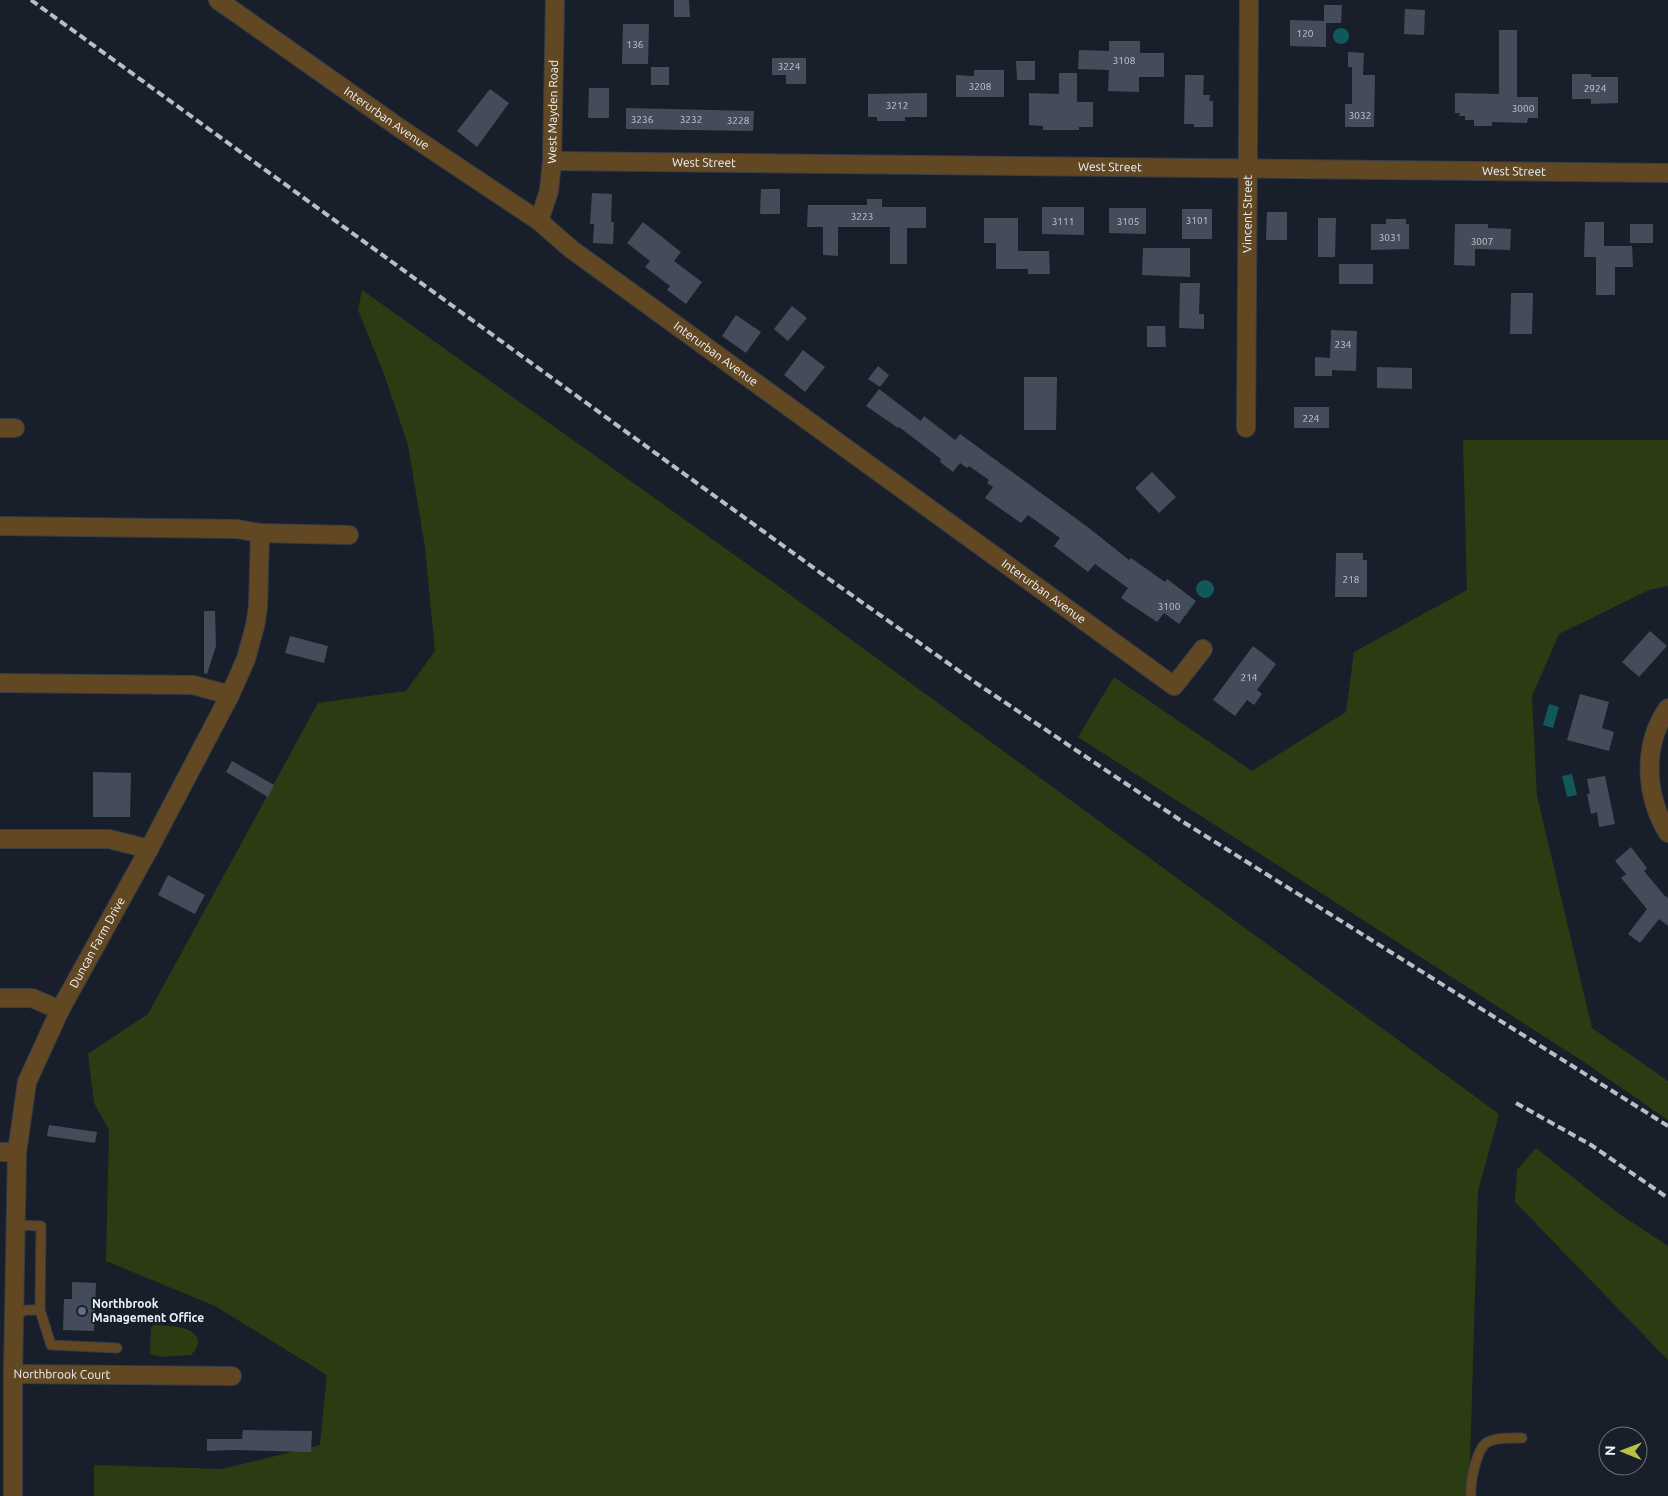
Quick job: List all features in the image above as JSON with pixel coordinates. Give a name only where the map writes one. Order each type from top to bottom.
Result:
[{"type":"street","name":"Interurban Avenue","points":[[218,0],[401,128],[539,221],[571,249],[1174,686],[1203,649]]},
{"type":"street","name":"West Mayden Road","points":[[539,221],[550,191],[555,0]]},
{"type":"street","name":"Vincent Street","points":[[1246,428],[1249,0]]},
{"type":"street","name":"West Street","points":[[552,161],[1668,173]]},
{"type":"street","points":[[0,526],[237,529],[260,532],[348,535]]},
{"type":"street","name":"Duncan Farm Drive","points":[[13,1374],[7,1314],[15,1225],[9,1152],[27,1082],[60,1010],[149,849],[230,696],[246,659],[258,607],[260,532]]},
{"type":"street","points":[[0,683],[193,685],[230,696]]},
{"type":"street","points":[[1667,710],[1657,730],[1651,752],[1649,774],[1653,799],[1660,821],[1668,833]]},
{"type":"street","points":[[0,839],[109,839],[149,849]]},
{"type":"street","points":[[0,998],[32,998],[60,1010]]},
{"type":"street","name":"Northbrook Court","points":[[13,1496],[13,1374],[232,1376]]},
{"type":"lane","points":[[15,1225],[41,1226],[40,1310],[51,1345],[117,1348]]},
{"type":"lane","points":[[7,1314],[26,1310],[40,1310]]},
{"type":"lane","points":[[1471,1496],[1470,1487],[1477,1459],[1486,1443],[1504,1438],[1522,1438]]},
{"type":"shaded area","points":[[1338,28],[1344,28],[1349,33],[1347,42],[1338,44],[1333,39],[1333,33]]},
{"type":"shaded area","points":[[362,290],[774,583],[1499,1114],[1478,1191],[1469,1496],[94,1496],[94,1465],[222,1469],[320,1445],[327,1375],[215,1306],[106,1261],[109,1130],[94,1103],[88,1054],[148,1014],[318,703],[406,691],[435,651],[425,547],[408,445],[385,377],[358,310]]},
{"type":"shaded area","points":[[1463,440],[1668,440],[1668,586],[1649,590],[1559,634],[1532,696],[1537,796],[1592,1028],[1668,1081],[1668,1120],[1584,1062],[1078,737],[1114,677],[1252,771],[1346,712],[1354,652],[1467,590]]},
{"type":"shaded area","points":[[1205,580],[1211,583],[1214,589],[1211,595],[1205,598],[1199,595],[1196,589],[1199,583]]},
{"type":"shaded area","points":[[1549,704],[1559,707],[1553,728],[1543,725]]},
{"type":"shaded area","points":[[1572,774],[1577,795],[1567,797],[1562,776]]},
{"type":"shaded area","points":[[1536,1148],[1618,1213],[1668,1246],[1668,1360],[1515,1202],[1517,1170]]},
{"type":"shaded area","points":[[154,1325],[173,1326],[193,1332],[197,1336],[196,1349],[191,1355],[161,1357],[150,1354],[151,1327]]},
{"type":"building","points":[[674,0],[689,0],[690,17],[674,17]]},
{"type":"building","points":[[1324,5],[1342,5],[1341,23],[1326,23],[1326,47],[1290,46],[1290,20],[1324,21]]},
{"type":"building","points":[[1405,9],[1425,10],[1424,35],[1404,34]]},
{"type":"building","points":[[623,24],[649,24],[648,64],[622,64]]},
{"type":"building","points":[[1499,30],[1517,30],[1517,97],[1538,97],[1538,118],[1528,118],[1527,123],[1492,122],[1492,126],[1474,126],[1474,120],[1465,120],[1465,116],[1459,116],[1460,113],[1455,113],[1455,93],[1499,94]]},
{"type":"building","points":[[1109,41],[1140,41],[1140,53],[1164,53],[1164,77],[1139,77],[1139,92],[1108,91],[1109,70],[1078,69],[1079,50],[1109,51]]},
{"type":"building","points":[[1348,52],[1364,53],[1363,75],[1375,75],[1374,127],[1345,127],[1345,104],[1352,104],[1352,67],[1348,67]]},
{"type":"building","points":[[772,58],[806,58],[806,84],[786,84],[786,75],[772,75]]},
{"type":"building","points":[[1016,61],[1035,61],[1035,80],[1017,80]]},
{"type":"building","points":[[651,67],[669,67],[669,85],[651,85]]},
{"type":"building","points":[[974,70],[1004,70],[1004,97],[956,97],[956,75],[974,76]]},
{"type":"building","points":[[1059,73],[1077,73],[1077,102],[1093,102],[1093,127],[1079,127],[1079,130],[1043,130],[1043,126],[1029,125],[1029,93],[1059,94]]},
{"type":"building","points":[[1572,74],[1591,74],[1591,77],[1618,77],[1618,103],[1591,104],[1591,99],[1572,99]]},
{"type":"building","points":[[1185,75],[1204,75],[1203,95],[1210,95],[1209,101],[1213,101],[1213,127],[1194,127],[1194,124],[1184,124]]},
{"type":"building","points":[[589,88],[609,88],[609,118],[588,118]]},
{"type":"building","points":[[490,89],[509,103],[477,147],[457,131]]},
{"type":"building","points":[[927,93],[927,117],[905,117],[905,121],[877,121],[877,117],[868,117],[868,94]]},
{"type":"building","points":[[626,108],[754,111],[753,131],[626,129]]},
{"type":"building","points":[[761,189],[780,189],[780,214],[760,214]]},
{"type":"building","points":[[592,193],[612,194],[611,222],[614,222],[613,244],[593,243],[594,224],[590,224]]},
{"type":"building","points":[[867,199],[882,199],[882,207],[926,207],[926,228],[907,228],[907,264],[890,264],[890,227],[838,227],[838,256],[823,255],[823,227],[807,227],[808,205],[867,205]]},
{"type":"building","points":[[1042,207],[1084,207],[1084,235],[1042,234]]},
{"type":"building","points":[[1109,208],[1146,208],[1146,234],[1109,233]]},
{"type":"building","points":[[1182,209],[1212,209],[1212,239],[1182,239]]},
{"type":"building","points":[[1267,212],[1287,212],[1287,240],[1266,240]]},
{"type":"building","points":[[984,218],[1018,218],[1018,251],[1049,251],[1050,274],[1028,274],[1028,269],[996,269],[996,243],[984,243]]},
{"type":"building","points":[[1318,218],[1336,218],[1335,257],[1318,257]]},
{"type":"building","points":[[1386,219],[1406,219],[1406,224],[1409,224],[1409,249],[1371,250],[1371,224],[1386,224]]},
{"type":"building","points":[[643,222],[681,252],[674,261],[702,282],[686,304],[667,290],[670,286],[645,267],[650,261],[627,243]]},
{"type":"building","points":[[1585,222],[1604,222],[1604,246],[1632,246],[1633,267],[1615,267],[1615,295],[1596,295],[1596,257],[1584,257]]},
{"type":"building","points":[[1455,224],[1488,224],[1488,228],[1511,229],[1510,250],[1475,249],[1475,266],[1454,265]]},
{"type":"building","points":[[1630,224],[1653,224],[1653,243],[1630,243]]},
{"type":"building","points":[[1143,248],[1190,248],[1190,277],[1142,275]]},
{"type":"building","points":[[1339,264],[1373,264],[1373,284],[1339,284]]},
{"type":"building","points":[[1180,283],[1200,283],[1199,314],[1204,314],[1204,329],[1179,328]]},
{"type":"building","points":[[1511,293],[1533,293],[1532,334],[1510,334]]},
{"type":"building","points":[[792,306],[807,318],[788,341],[774,329]]},
{"type":"building","points":[[736,315],[761,332],[746,353],[722,336]]},
{"type":"building","points":[[1147,326],[1165,326],[1166,347],[1147,347]]},
{"type":"building","points":[[1331,330],[1357,331],[1356,371],[1332,370],[1332,376],[1315,376],[1315,357],[1330,358]]},
{"type":"building","points":[[803,350],[825,367],[805,392],[784,375]]},
{"type":"building","points":[[878,366],[889,375],[880,387],[868,379]]},
{"type":"building","points":[[1377,367],[1412,368],[1412,389],[1377,388]]},
{"type":"building","points":[[1024,377],[1057,377],[1056,430],[1024,430]]},
{"type":"building","points":[[879,389],[921,421],[924,416],[955,440],[960,434],[1089,528],[1129,560],[1131,558],[1165,582],[1167,579],[1196,601],[1179,624],[1164,613],[1157,622],[1121,598],[1128,588],[1095,564],[1088,572],[1054,546],[1060,538],[1028,515],[1021,523],[985,498],[993,487],[987,483],[989,480],[969,466],[967,468],[960,463],[953,472],[940,462],[941,459],[899,427],[866,406]]},
{"type":"building","points":[[1294,407],[1329,407],[1329,428],[1294,428]]},
{"type":"building","points":[[1152,472],[1176,497],[1159,513],[1135,488]]},
{"type":"building","points":[[1336,553],[1363,553],[1363,560],[1367,560],[1367,597],[1335,597]]},
{"type":"building","points":[[204,611],[215,611],[216,646],[207,674],[204,673]]},
{"type":"building","points":[[1650,631],[1667,646],[1639,677],[1622,662]]},
{"type":"building","points":[[290,636],[328,646],[324,663],[285,653]]},
{"type":"building","points":[[1253,646],[1276,664],[1257,690],[1262,694],[1254,705],[1247,700],[1235,716],[1213,700]]},
{"type":"building","points":[[1580,694],[1609,702],[1602,728],[1614,732],[1609,751],[1567,740]]},
{"type":"building","points":[[232,761],[274,785],[268,797],[226,772]]},
{"type":"building","points":[[93,772],[131,773],[130,817],[93,817]]},
{"type":"building","points":[[1605,776],[1615,824],[1599,827],[1597,812],[1591,814],[1587,794],[1590,794],[1587,779]]},
{"type":"building","points":[[1631,847],[1647,868],[1644,871],[1668,898],[1668,926],[1659,919],[1640,943],[1628,934],[1647,909],[1621,878],[1626,874],[1615,861]]},
{"type":"building","points":[[168,875],[205,895],[195,914],[158,895]]},
{"type":"building","points":[[49,1125],[97,1132],[95,1143],[47,1136]]},
{"type":"building","points":[[72,1282],[96,1283],[94,1331],[63,1330],[64,1299],[72,1299]]},
{"type":"building","points":[[243,1430],[312,1431],[311,1452],[207,1451],[207,1439],[242,1439]]},
{"type":"railway","points":[[31,0],[829,579],[979,685],[1180,820],[1668,1126]]},
{"type":"railway","points":[[1516,1103],[1591,1145],[1668,1198]]},
{"type":"place","name":"Northbrook Management Office","points":[[82,1311]]}]
